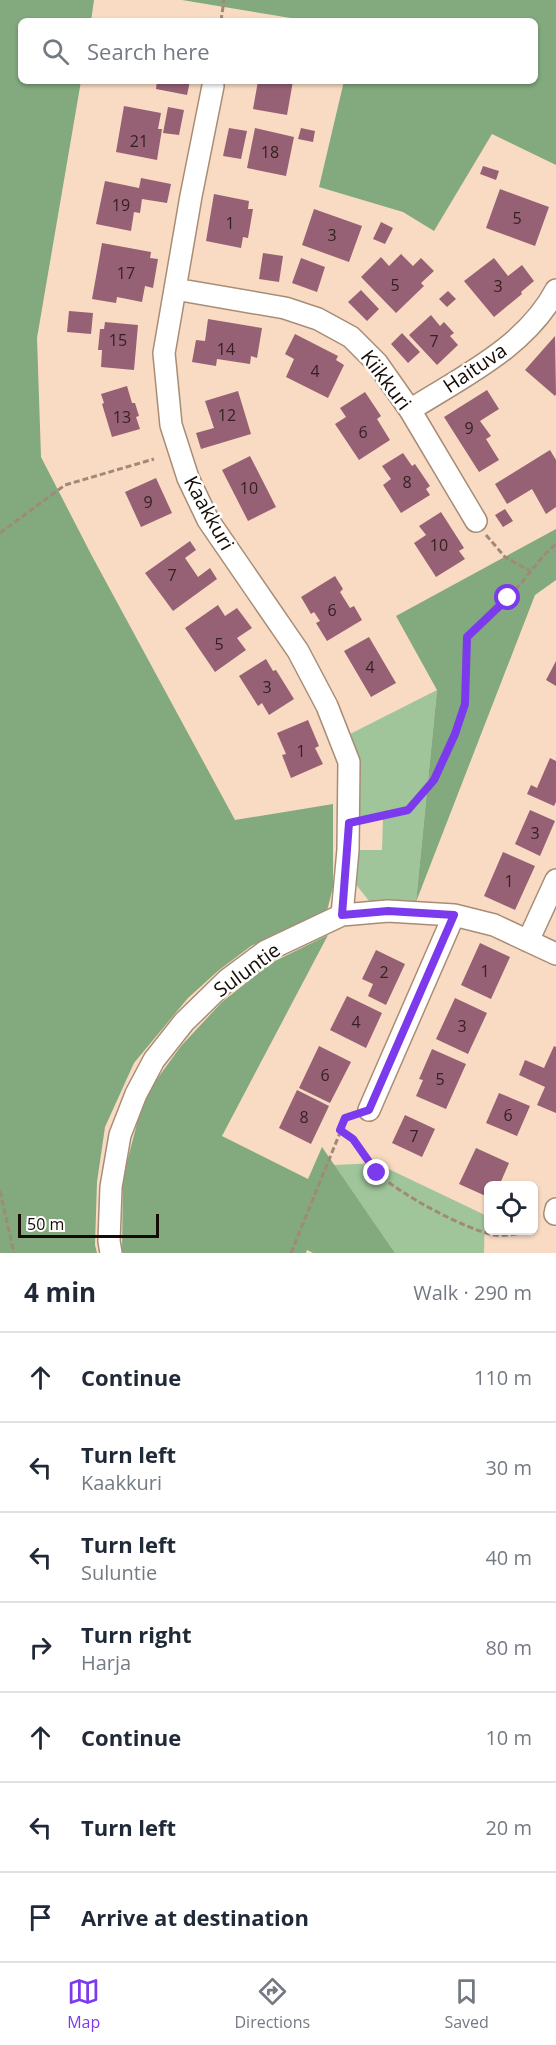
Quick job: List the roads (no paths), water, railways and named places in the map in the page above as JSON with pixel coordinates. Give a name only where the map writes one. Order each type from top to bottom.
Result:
[{"type":"street","name":"Kaakkuri","points":[[213,86],[164,353],[171,425],[188,478],[208,520],[298,651],[327,705],[349,762],[349,823],[342,915]]},
{"type":"street","name":"Kiikkuri","points":[[175,290],[285,308],[318,319],[351,337],[377,363],[410,410],[476,521]]},
{"type":"street","name":"Haituva","points":[[410,410],[507,349],[548,306],[556,290]]},
{"type":"street","points":[[528,941],[556,880]]},
{"type":"street","name":"Suluntie","points":[[111,1253],[108,1241],[111,1187],[120,1135],[136,1094],[154,1060],[184,1022],[227,980],[266,951],[342,915],[388,911],[454,915],[494,925],[556,954]]},
{"type":"street","points":[[369,1110],[454,915]]},
{"type":"street","points":[[555,1214],[556,1209]]}]
